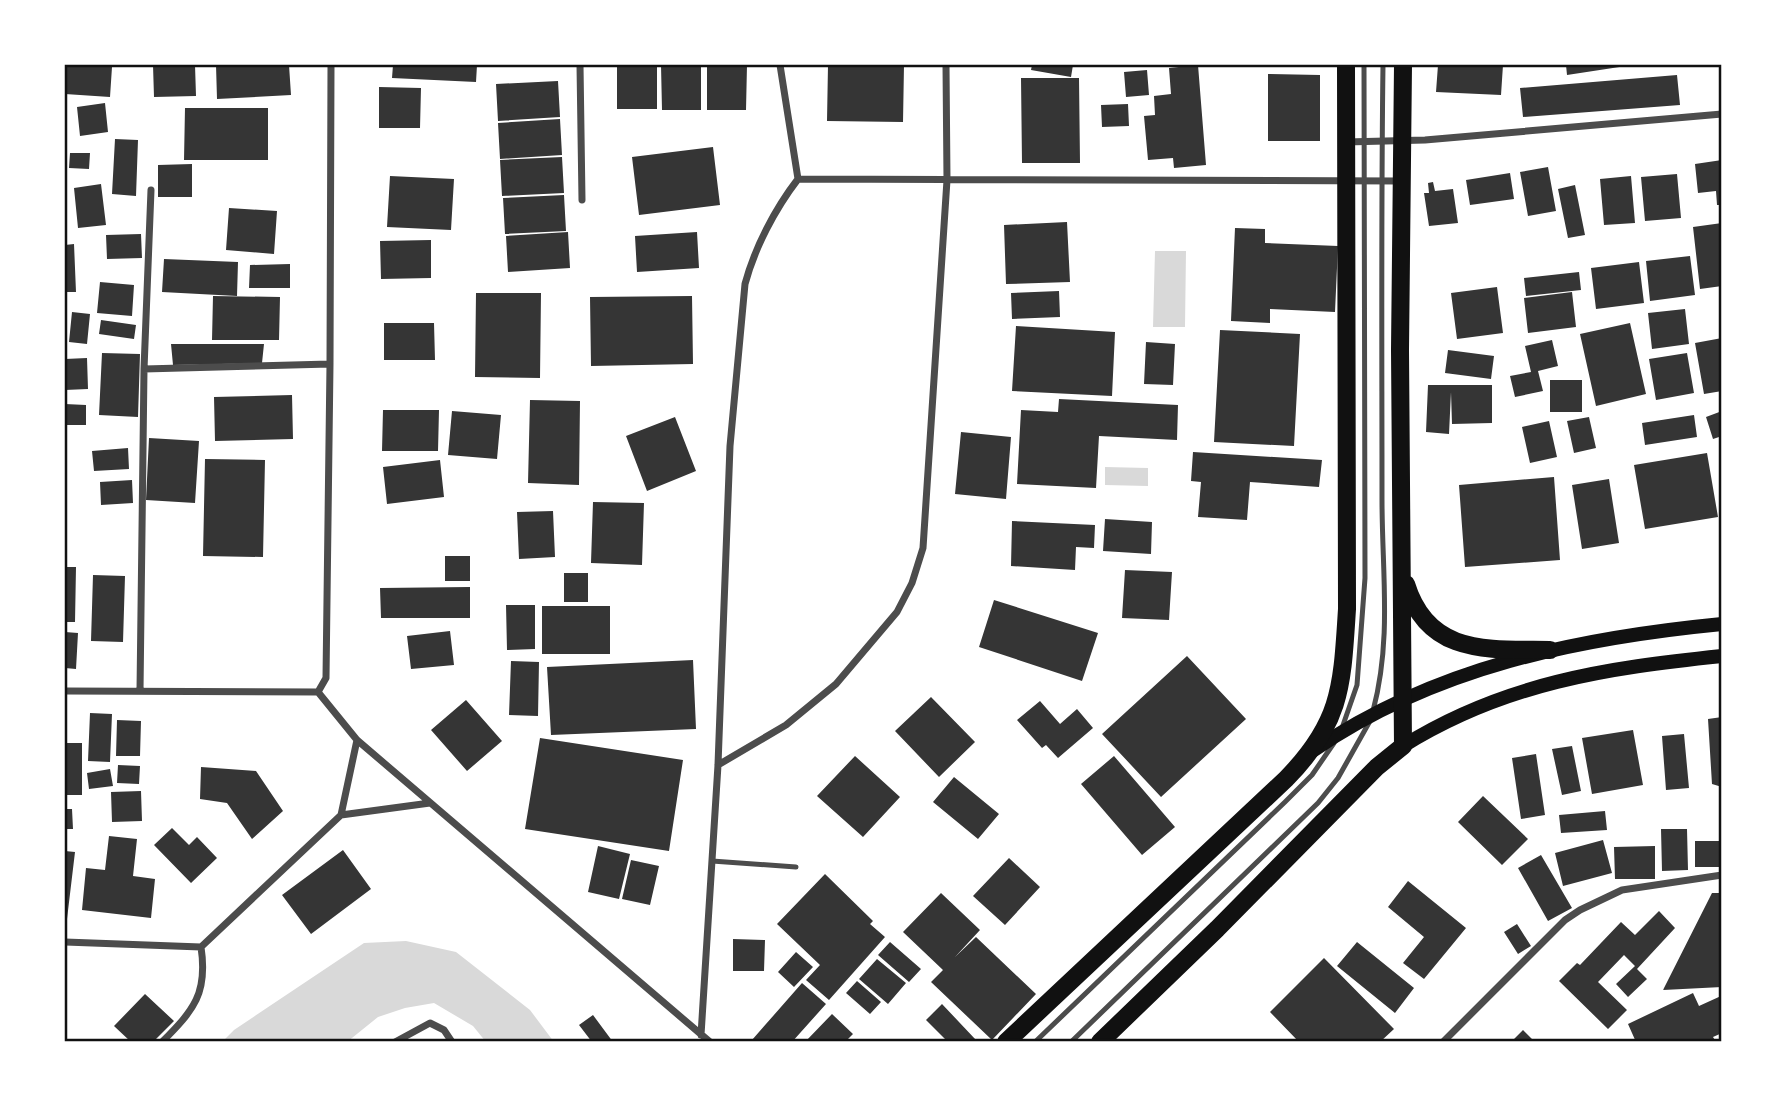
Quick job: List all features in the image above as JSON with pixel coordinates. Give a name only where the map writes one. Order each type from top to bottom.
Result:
[{"type":"main road","points":[[1006,1042],[1286,779],[1312,751],[1324,732],[1338,697],[1345,645],[1347,596],[1344,181],[1346,65]]},
{"type":"main road","points":[[1403,65],[1400,350],[1403,746]]},
{"type":"main road","points":[[1401,567],[1418,614],[1432,629],[1448,639],[1489,649],[1550,650]]},
{"type":"main road","points":[[1312,751],[1372,714],[1479,669],[1605,638],[1722,624]]},
{"type":"main road","points":[[1100,1042],[1217,929],[1377,767],[1403,746],[1459,714],[1522,691],[1604,671],[1722,656]]},
{"type":"street","points":[[318,692],[326,678],[331,65]]},
{"type":"street","points":[[580,65],[582,200]]},
{"type":"street","points":[[701,1035],[718,765],[730,446],[745,284],[751,263],[784,198],[798,179],[780,65]]},
{"type":"street","points":[[718,765],[786,725],[836,684],[897,612],[912,583],[923,548],[947,180],[946,65]]},
{"type":"street","points":[[1345,142],[1402,140],[1722,114]]},
{"type":"street","points":[[798,179],[1403,181]]},
{"type":"street","points":[[140,691],[151,190]]},
{"type":"street","points":[[145,369],[330,364]]},
{"type":"street","points":[[65,691],[318,692]]},
{"type":"street","points":[[318,692],[357,740],[710,1042]]},
{"type":"street","points":[[65,942],[201,947],[341,815],[357,740]]},
{"type":"street","points":[[341,815],[430,803]]},
{"type":"street","points":[[1443,1042],[1566,920],[1580,910],[1622,890],[1722,875]]},
{"type":"street","points":[[162,1042],[184,1019],[202,990],[204,969],[201,947]]},
{"type":"street","points":[[395,1042],[430,1023],[444,1030],[452,1042]]},
{"type":"lane","points":[[1035,1042],[1285,802],[1322,763],[1341,732],[1357,685],[1365,578],[1364,65]]},
{"type":"lane","points":[[1071,1042],[1318,803],[1338,778],[1372,714],[1382,672],[1386,628],[1382,530],[1383,65]]},
{"type":"lane","points":[[712,861],[796,867]]},
{"type":"shaded area","points":[[1155,251],[1186,251],[1185,327],[1153,327]]},
{"type":"shaded area","points":[[1105,467],[1148,468],[1148,486],[1105,485]]},
{"type":"shaded area","points":[[406,941],[456,952],[530,1010],[554,1042],[486,1042],[473,1026],[434,1003],[405,1008],[378,1017],[347,1042],[222,1042],[234,1030],[364,943]]},
{"type":"building","points":[[65,65],[112,67],[110,97],[65,94]]},
{"type":"building","points":[[153,65],[195,65],[196,96],[154,97]]},
{"type":"building","points":[[216,65],[289,65],[291,95],[217,99]]},
{"type":"building","points":[[393,65],[477,65],[476,82],[392,78]]},
{"type":"building","points":[[617,65],[657,65],[657,109],[617,109]]},
{"type":"building","points":[[661,65],[701,65],[701,110],[662,110]]},
{"type":"building","points":[[707,65],[747,65],[746,110],[707,110]]},
{"type":"building","points":[[828,65],[904,65],[903,122],[827,121]]},
{"type":"building","points":[[1032,65],[1073,65],[1071,77],[1031,70]]},
{"type":"building","points":[[1198,65],[1206,165],[1174,168],[1173,158],[1148,160],[1144,116],[1155,115],[1154,96],[1171,94],[1169,68]]},
{"type":"building","points":[[1438,65],[1503,65],[1501,95],[1436,92]]},
{"type":"building","points":[[1566,65],[1626,65],[1626,66],[1567,75]]},
{"type":"building","points":[[1147,70],[1149,95],[1126,97],[1124,72]]},
{"type":"building","points":[[1268,74],[1320,75],[1320,141],[1268,141]]},
{"type":"building","points":[[1677,75],[1680,105],[1523,117],[1520,88]]},
{"type":"building","points":[[1021,78],[1079,78],[1080,163],[1022,163]]},
{"type":"building","points":[[558,81],[560,117],[498,121],[496,84]]},
{"type":"building","points":[[379,87],[421,88],[420,128],[379,128]]},
{"type":"building","points":[[105,103],[108,132],[80,136],[77,107]]},
{"type":"building","points":[[1128,104],[1129,126],[1102,127],[1101,105]]},
{"type":"building","points":[[185,108],[268,108],[268,160],[184,160]]},
{"type":"building","points":[[560,119],[562,155],[500,159],[498,123]]},
{"type":"building","points":[[115,139],[138,140],[136,196],[112,194]]},
{"type":"building","points":[[713,147],[720,205],[639,215],[632,157]]},
{"type":"building","points":[[70,153],[90,153],[89,169],[69,168]]},
{"type":"building","points":[[562,157],[564,193],[502,196],[500,160]]},
{"type":"building","points":[[1722,160],[1722,205],[1717,205],[1716,191],[1698,193],[1695,164]]},
{"type":"building","points":[[192,164],[192,197],[158,197],[158,165]]},
{"type":"building","points":[[1548,167],[1556,211],[1528,216],[1520,172]]},
{"type":"building","points":[[1510,173],[1514,199],[1470,205],[1466,180]]},
{"type":"building","points":[[1677,174],[1681,218],[1645,221],[1641,177]]},
{"type":"building","points":[[390,176],[454,179],[451,230],[387,227]]},
{"type":"building","points":[[1631,176],[1635,223],[1604,225],[1600,179]]},
{"type":"building","points":[[1433,182],[1435,191],[1453,189],[1458,223],[1429,226],[1424,193],[1429,193],[1428,183]]},
{"type":"building","points":[[101,184],[106,225],[78,228],[74,188]]},
{"type":"building","points":[[1575,185],[1585,235],[1568,238],[1558,189]]},
{"type":"building","points":[[564,195],[566,231],[505,234],[503,198]]},
{"type":"building","points":[[229,208],[277,211],[274,254],[226,250]]},
{"type":"building","points":[[1067,222],[1070,282],[1006,284],[1004,225]]},
{"type":"building","points":[[1722,223],[1722,286],[1700,289],[1693,227]]},
{"type":"building","points":[[1235,228],[1265,229],[1265,243],[1338,246],[1335,312],[1270,309],[1270,323],[1231,321]]},
{"type":"building","points":[[568,232],[570,268],[508,272],[506,236]]},
{"type":"building","points":[[697,232],[699,268],[637,272],[635,236]]},
{"type":"building","points":[[141,234],[142,258],[107,259],[106,235]]},
{"type":"building","points":[[431,240],[431,278],[381,279],[380,241]]},
{"type":"building","points":[[74,244],[76,292],[65,292],[65,245]]},
{"type":"building","points":[[1690,256],[1695,295],[1650,301],[1646,261]]},
{"type":"building","points":[[164,259],[238,262],[237,296],[162,292]]},
{"type":"building","points":[[1639,262],[1644,303],[1596,309],[1591,268]]},
{"type":"building","points":[[290,264],[290,288],[249,288],[250,265]]},
{"type":"building","points":[[1579,272],[1581,290],[1526,296],[1524,278]]},
{"type":"building","points":[[100,282],[134,285],[132,316],[97,313]]},
{"type":"building","points":[[1497,287],[1503,333],[1457,339],[1451,293]]},
{"type":"building","points":[[1059,291],[1060,317],[1012,319],[1011,293]]},
{"type":"building","points":[[1572,292],[1576,327],[1528,333],[1524,298]]},
{"type":"building","points":[[476,293],[541,293],[540,378],[475,377]]},
{"type":"building","points":[[213,296],[280,297],[279,340],[212,340]]},
{"type":"building","points":[[692,296],[693,364],[591,366],[590,297]]},
{"type":"building","points":[[1685,309],[1689,344],[1652,349],[1648,313]]},
{"type":"building","points":[[72,312],[90,314],[87,344],[69,342]]},
{"type":"building","points":[[101,320],[136,325],[134,339],[99,334]]},
{"type":"building","points":[[384,323],[434,323],[435,360],[384,360]]},
{"type":"building","points":[[1630,323],[1646,394],[1596,406],[1580,334]]},
{"type":"building","points":[[1016,326],[1115,332],[1112,396],[1012,391]]},
{"type":"building","points":[[1220,330],[1300,334],[1294,446],[1214,442]]},
{"type":"building","points":[[1722,338],[1722,391],[1704,394],[1695,343]]},
{"type":"building","points":[[1552,340],[1558,366],[1538,371],[1543,391],[1515,397],[1510,376],[1531,372],[1525,346]]},
{"type":"building","points":[[1146,342],[1175,344],[1173,385],[1144,384]]},
{"type":"building","points":[[171,344],[264,344],[262,363],[173,365]]},
{"type":"building","points":[[1448,350],[1494,356],[1491,379],[1445,373]]},
{"type":"building","points":[[102,353],[140,354],[138,417],[99,415]]},
{"type":"building","points":[[1687,353],[1694,393],[1656,400],[1649,359]]},
{"type":"building","points":[[87,358],[88,389],[65,390],[65,359]]},
{"type":"building","points":[[1550,380],[1582,380],[1582,412],[1550,412]]},
{"type":"building","points":[[1428,385],[1492,385],[1492,423],[1452,424],[1451,392],[1449,434],[1426,432]]},
{"type":"building","points":[[292,395],[293,439],[215,441],[214,397]]},
{"type":"building","points":[[1059,399],[1178,405],[1177,440],[1099,436],[1096,488],[1017,484],[1021,410],[1058,412]]},
{"type":"building","points":[[530,400],[580,401],[579,485],[528,483]]},
{"type":"building","points":[[65,404],[86,405],[86,425],[65,425]]},
{"type":"building","points":[[383,410],[439,410],[438,451],[382,451]]},
{"type":"building","points":[[452,411],[501,415],[497,459],[448,455]]},
{"type":"building","points":[[1722,411],[1722,436],[1713,439],[1706,417]]},
{"type":"building","points":[[1694,415],[1697,437],[1645,445],[1642,423]]},
{"type":"building","points":[[675,417],[696,471],[647,491],[626,436]]},
{"type":"building","points":[[1589,417],[1596,448],[1574,453],[1567,421]]},
{"type":"building","points":[[1549,421],[1557,457],[1530,463],[1522,427]]},
{"type":"building","points":[[961,432],[1011,437],[1006,499],[955,494]]},
{"type":"building","points":[[149,438],[199,441],[195,503],[146,500]]},
{"type":"building","points":[[128,448],[129,469],[94,471],[92,451]]},
{"type":"building","points":[[1193,452],[1322,460],[1319,487],[1250,482],[1247,520],[1198,517],[1201,482],[1191,481]]},
{"type":"building","points":[[1707,453],[1718,517],[1645,529],[1634,465]]},
{"type":"building","points":[[205,459],[265,460],[263,557],[203,556]]},
{"type":"building","points":[[440,460],[444,497],[387,504],[383,467]]},
{"type":"building","points":[[1554,477],[1560,560],[1465,567],[1459,485]]},
{"type":"building","points":[[1609,479],[1619,543],[1582,549],[1572,485]]},
{"type":"building","points":[[132,480],[133,503],[101,505],[100,482]]},
{"type":"building","points":[[593,502],[644,503],[642,565],[591,563]]},
{"type":"building","points":[[553,511],[555,557],[519,559],[517,512]]},
{"type":"building","points":[[1105,519],[1152,522],[1151,554],[1103,551]]},
{"type":"building","points":[[1012,521],[1095,525],[1094,548],[1076,547],[1075,570],[1011,566]]},
{"type":"building","points":[[445,556],[470,556],[470,581],[445,581]]},
{"type":"building","points":[[65,567],[76,567],[75,622],[65,622]]},
{"type":"building","points":[[1125,570],[1172,572],[1169,620],[1122,618]]},
{"type":"building","points":[[564,573],[588,573],[588,602],[564,602]]},
{"type":"building","points":[[93,575],[125,576],[123,642],[91,641]]},
{"type":"building","points":[[470,587],[470,618],[381,618],[380,588]]},
{"type":"building","points":[[994,600],[1098,633],[1082,681],[979,647]]},
{"type":"building","points":[[506,605],[535,605],[535,649],[507,650]]},
{"type":"building","points":[[542,606],[610,606],[610,654],[542,654]]},
{"type":"building","points":[[450,631],[454,665],[411,669],[407,636]]},
{"type":"building","points":[[65,632],[78,633],[76,669],[65,668]]},
{"type":"building","points":[[1187,656],[1246,719],[1161,797],[1102,734]]},
{"type":"building","points":[[693,660],[696,729],[551,735],[547,667]]},
{"type":"building","points":[[511,661],[539,662],[538,716],[509,715]]},
{"type":"building","points":[[931,697],[975,742],[939,777],[895,731]]},
{"type":"building","points":[[466,700],[502,741],[467,771],[431,730]]},
{"type":"building","points":[[1040,701],[1060,724],[1077,709],[1093,728],[1058,758],[1046,745],[1042,748],[1017,720]]},
{"type":"building","points":[[90,713],[112,714],[110,762],[88,761]]},
{"type":"building","points":[[1722,717],[1722,787],[1712,784],[1708,719]]},
{"type":"building","points":[[117,720],[141,721],[140,756],[116,756]]},
{"type":"building","points":[[1633,730],[1643,785],[1592,794],[1582,738]]},
{"type":"building","points":[[1684,734],[1689,788],[1666,790],[1662,736]]},
{"type":"building","points":[[540,738],[683,760],[669,851],[525,829]]},
{"type":"building","points":[[65,743],[82,743],[82,795],[65,795]]},
{"type":"building","points":[[1572,746],[1581,791],[1562,795],[1552,749]]},
{"type":"building","points":[[1536,754],[1545,815],[1521,819],[1512,758]]},
{"type":"building","points":[[855,756],[900,797],[863,837],[817,796]]},
{"type":"building","points":[[1114,756],[1175,827],[1142,855],[1081,784]]},
{"type":"building","points":[[118,765],[140,766],[139,784],[117,783]]},
{"type":"building","points":[[201,767],[256,771],[283,811],[252,839],[227,803],[200,799]]},
{"type":"building","points":[[110,769],[113,786],[89,789],[87,773]]},
{"type":"building","points":[[954,777],[999,814],[978,839],[933,802]]},
{"type":"building","points":[[141,791],[142,821],[112,822],[111,792]]},
{"type":"building","points":[[1483,796],[1528,839],[1502,865],[1458,822]]},
{"type":"building","points":[[65,809],[72,809],[73,829],[65,829]]},
{"type":"building","points":[[1605,811],[1607,830],[1561,833],[1559,815]]},
{"type":"building","points":[[172,828],[189,845],[197,837],[217,858],[191,883],[154,845]]},
{"type":"building","points":[[1661,829],[1687,829],[1688,870],[1662,871]]},
{"type":"building","points":[[109,836],[137,839],[133,876],[155,879],[151,918],[82,910],[86,868],[105,870]]},
{"type":"building","points":[[1603,840],[1612,873],[1563,886],[1555,853]]},
{"type":"building","points":[[1695,841],[1722,841],[1722,867],[1695,867]]},
{"type":"building","points":[[598,846],[630,854],[619,899],[588,892]]},
{"type":"building","points":[[1655,846],[1655,879],[1615,879],[1614,847]]},
{"type":"building","points":[[343,850],[371,889],[311,934],[282,895]]},
{"type":"building","points":[[65,851],[75,852],[67,919],[65,919]]},
{"type":"building","points":[[1541,855],[1572,908],[1548,921],[1518,868]]},
{"type":"building","points":[[1009,858],[1040,887],[1005,925],[973,896]]},
{"type":"building","points":[[631,860],[659,866],[650,905],[622,899]]},
{"type":"building","points":[[825,874],[873,921],[870,924],[885,937],[829,1000],[806,980],[820,965],[777,924]]},
{"type":"building","points":[[1408,881],[1466,928],[1424,979],[1403,963],[1424,937],[1388,907]]},
{"type":"building","points":[[941,893],[980,930],[955,957],[976,937],[1036,994],[992,1040],[931,982],[943,970],[903,932]]},
{"type":"building","points":[[1712,893],[1722,893],[1722,987],[1663,990]]},
{"type":"building","points":[[1659,911],[1675,928],[1637,969],[1647,979],[1628,997],[1616,984],[1635,966],[1624,955],[1598,982],[1627,1010],[1608,1029],[1559,981],[1577,963],[1580,965],[1621,922],[1635,935]]},
{"type":"building","points":[[1517,924],[1531,946],[1518,954],[1504,932]]},
{"type":"building","points":[[733,939],[765,940],[764,971],[733,971]]},
{"type":"building","points":[[890,942],[921,969],[909,982],[878,955]]},
{"type":"building","points":[[1357,942],[1414,988],[1395,1013],[1337,966]]},
{"type":"building","points":[[796,952],[813,967],[794,987],[778,972]]},
{"type":"building","points":[[1324,958],[1394,1029],[1380,1042],[1299,1042],[1270,1012]]},
{"type":"building","points":[[877,959],[906,983],[888,1004],[859,979]]},
{"type":"building","points":[[857,981],[881,1002],[870,1014],[846,993]]},
{"type":"building","points":[[802,983],[826,1004],[792,1042],[754,1042],[752,1040]]},
{"type":"building","points":[[1693,993],[1699,1006],[1721,996],[1722,998],[1722,1033],[1713,1037],[1716,1042],[1636,1042],[1628,1024]]},
{"type":"building","points":[[145,994],[174,1021],[153,1042],[131,1042],[114,1026]]},
{"type":"building","points":[[942,1004],[976,1040],[948,1042],[926,1020]]},
{"type":"building","points":[[832,1014],[853,1034],[845,1042],[805,1042]]},
{"type":"building","points":[[593,1015],[613,1042],[592,1042],[579,1025]]},
{"type":"building","points":[[1523,1030],[1535,1042],[1511,1042]]}]
